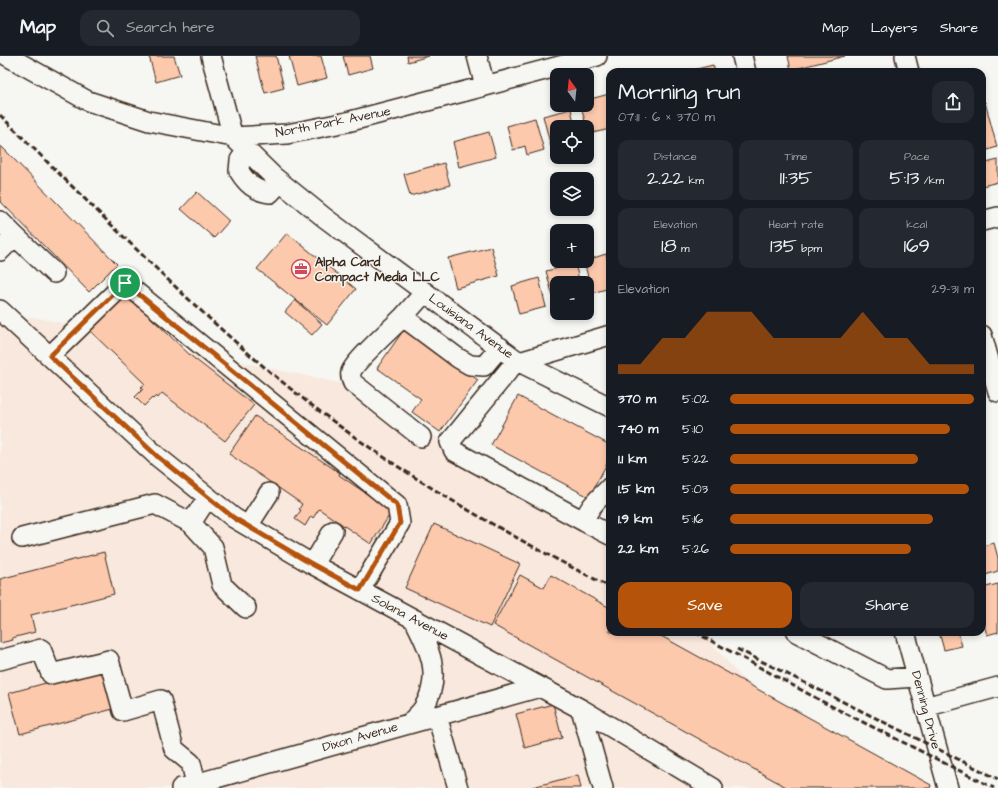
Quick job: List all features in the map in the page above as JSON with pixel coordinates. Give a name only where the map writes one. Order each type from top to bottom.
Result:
[{"type":"street","name":"North Park Avenue","points":[[8,56],[88,101],[150,121],[233,137],[287,134],[347,122],[597,56]]},
{"type":"street","points":[[211,56],[233,137]]},
{"type":"street","points":[[477,56],[485,86]]},
{"type":"street","points":[[742,56],[745,68]]},
{"type":"street","points":[[904,56],[908,68]]},
{"type":"street","name":"Louisiana Avenue","points":[[233,137],[280,182],[518,361],[606,405]]},
{"type":"street","points":[[986,220],[998,216]]},
{"type":"street","points":[[0,221],[54,272]]},
{"type":"street","points":[[0,251],[15,236]]},
{"type":"street","points":[[50,356],[125,283],[397,505],[400,523],[360,590]]},
{"type":"street","points":[[421,438],[350,379],[352,371],[359,362],[425,292]]},
{"type":"street","name":"Solana Avenue","points":[[0,310],[158,457],[234,518],[360,590],[581,709],[713,788]]},
{"type":"street","points":[[403,317],[458,358],[470,365],[484,366],[500,348]]},
{"type":"street","points":[[606,337],[518,361],[450,442],[454,451],[606,533]]},
{"type":"street","points":[[986,349],[998,392]]},
{"type":"street","points":[[585,522],[590,509],[606,491]]},
{"type":"street","points":[[248,526],[269,493]]},
{"type":"street","points":[[191,523],[208,496]]},
{"type":"street","points":[[22,538],[155,504],[191,523],[213,547],[222,585],[246,608]]},
{"type":"street","points":[[313,564],[333,531]]},
{"type":"street","points":[[410,723],[424,707],[432,688],[434,670],[428,646],[414,619]]},
{"type":"street","points":[[804,636],[887,679],[916,676]]},
{"type":"street","name":"Denning Drive","points":[[906,636],[948,788]]},
{"type":"street","points":[[0,660],[41,648],[50,674],[109,660],[123,711],[161,700],[174,749],[191,763],[188,786]]},
{"type":"street","name":"Dixon Avenue","points":[[188,786],[540,686]]},
{"type":"street","points":[[925,708],[998,687]]},
{"type":"street","points":[[581,709],[602,788]]},
{"type":"street","points":[[437,716],[458,788]]},
{"type":"shaded area","points":[[33,317],[348,385],[606,536],[606,636],[705,636],[839,788],[0,788],[0,321]]},
{"type":"building","points":[[149,56],[174,56],[180,75],[156,82]]},
{"type":"building","points":[[255,56],[276,56],[284,88],[265,93]]},
{"type":"building","points":[[289,56],[321,56],[327,78],[297,86]]},
{"type":"building","points":[[343,56],[370,56],[373,68],[348,75]]},
{"type":"building","points":[[407,56],[429,56],[408,62]]},
{"type":"building","points":[[788,56],[845,56],[799,68],[791,68]]},
{"type":"building","points":[[713,65],[714,68],[701,68]]},
{"type":"building","points":[[606,95],[606,130],[594,133],[594,120],[585,120],[583,112],[594,112],[594,98]]},
{"type":"building","points":[[986,106],[997,147],[986,151]]},
{"type":"building","points":[[559,112],[572,112],[573,120],[550,120],[550,143],[543,116]]},
{"type":"building","points":[[535,118],[544,150],[527,155],[525,146],[513,150],[507,126]]},
{"type":"building","points":[[489,132],[496,157],[459,167],[453,142]]},
{"type":"building","points":[[0,145],[117,264],[89,292],[0,201]]},
{"type":"building","points":[[998,160],[998,182],[986,185],[986,163]]},
{"type":"building","points":[[444,163],[450,185],[410,196],[404,174]]},
{"type":"building","points":[[197,192],[229,221],[214,238],[181,209]]},
{"type":"building","points":[[287,233],[356,289],[327,325],[257,269]]},
{"type":"building","points":[[491,247],[499,276],[456,288],[448,258]]},
{"type":"building","points":[[606,254],[606,289],[594,292],[594,276],[588,276],[586,268],[594,268],[594,258]]},
{"type":"building","points":[[558,268],[576,268],[578,276],[550,276],[550,286],[546,271]]},
{"type":"building","points":[[539,278],[546,307],[519,314],[512,286]]},
{"type":"building","points":[[124,292],[191,356],[254,405],[225,441],[162,393],[158,398],[156,396],[153,399],[152,398],[144,406],[135,397],[143,389],[141,387],[145,384],[88,329]]},
{"type":"building","points":[[295,300],[322,324],[312,335],[285,312]]},
{"type":"building","points":[[405,328],[478,380],[440,432],[412,412],[421,399],[377,368]]},
{"type":"building","points":[[518,396],[606,443],[606,465],[589,497],[491,445]]},
{"type":"building","points":[[255,416],[340,473],[339,475],[392,511],[371,544],[319,509],[313,518],[311,516],[305,526],[295,519],[301,510],[299,509],[302,504],[229,454]]},
{"type":"building","points":[[434,524],[520,564],[490,627],[405,588]]},
{"type":"building","points":[[994,543],[998,558],[998,571],[986,575],[986,545]]},
{"type":"building","points":[[104,552],[114,594],[31,615],[35,632],[0,643],[0,579]]},
{"type":"building","points":[[520,575],[544,588],[551,575],[606,606],[606,636],[661,636],[931,785],[930,788],[788,788],[493,625]]},
{"type":"building","points":[[998,584],[998,632],[987,635],[986,632],[986,587]]},
{"type":"building","points":[[940,636],[959,636],[962,646],[944,650]]},
{"type":"building","points":[[101,668],[113,709],[20,734],[9,693]]},
{"type":"building","points":[[553,704],[562,738],[525,748],[516,714]]},
{"type":"building","points":[[578,775],[581,788],[529,788]]},
{"type":"railway","points":[[0,115],[180,291],[251,356],[300,397],[360,441],[429,486],[501,529],[606,585]]},
{"type":"railway","points":[[702,636],[827,704],[994,788]]},
{"type":"railway","points":[[737,649],[998,779]]},
{"type":"place","name":"Alpha Card Compact Media LLC","points":[[301,269]]},
{"type":"route","points":[[125,283],[397,505],[400,523],[360,590],[310,563],[234,518],[158,457],[50,356],[125,283]]}]
